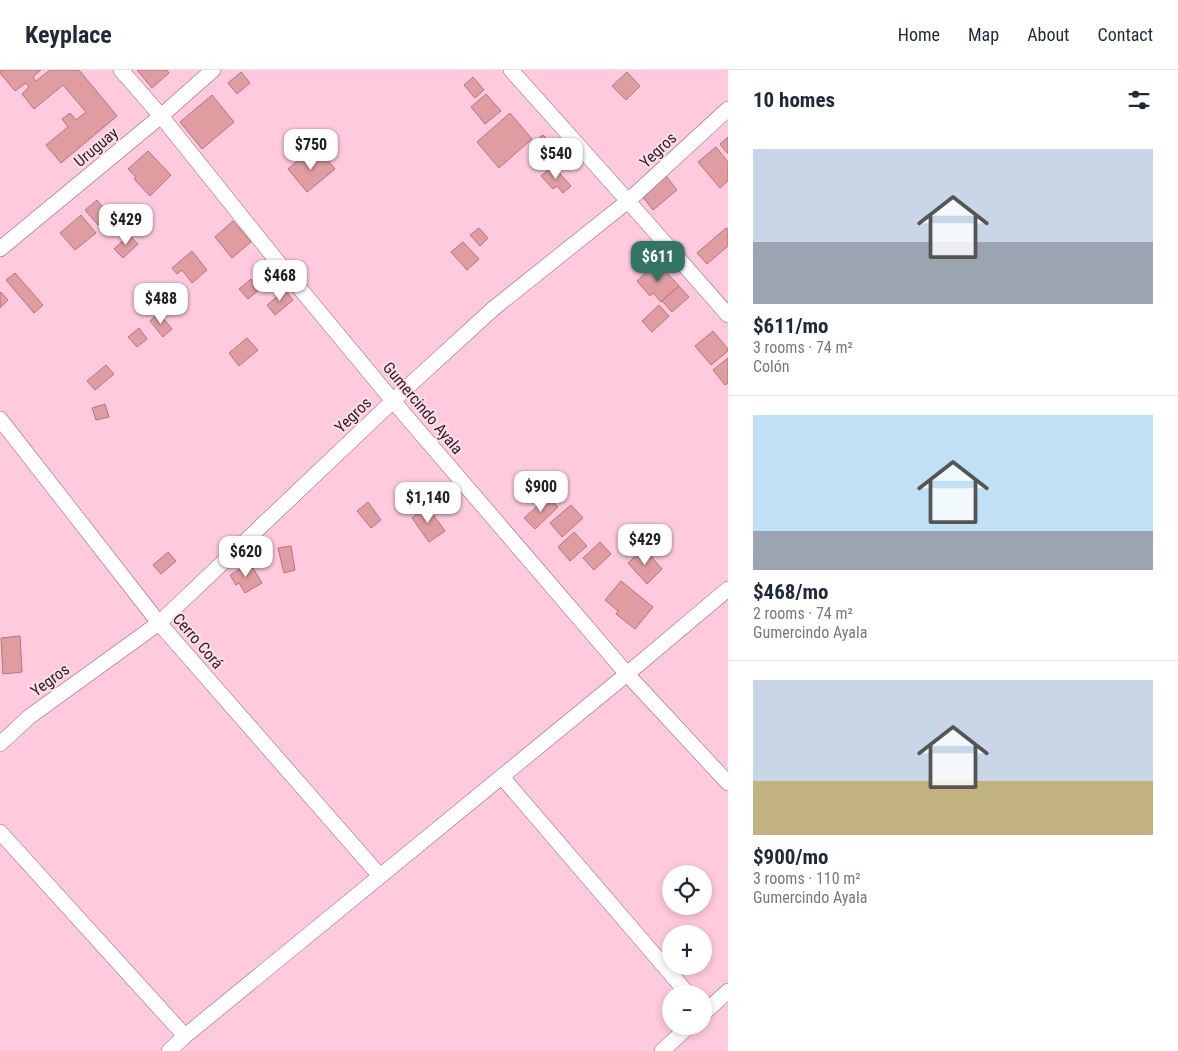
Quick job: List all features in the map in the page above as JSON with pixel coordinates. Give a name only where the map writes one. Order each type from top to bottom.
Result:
[{"type":"street","name":"Gumercindo Ayala","points":[[121,70],[161,116],[273,256],[393,401],[627,674],[728,783]]},
{"type":"street","name":"Uruguay","points":[[0,249],[161,116],[213,70]]},
{"type":"street","points":[[511,70],[728,315]]},
{"type":"street","name":"Yegros","points":[[0,744],[29,717],[159,623],[494,308],[628,201],[728,109]]},
{"type":"street","name":"Cerro Corá","points":[[0,419],[159,623],[380,876]]},
{"type":"street","points":[[169,1051],[728,589]]},
{"type":"street","points":[[502,777],[680,985]]},
{"type":"street","points":[[0,832],[185,1036]]},
{"type":"street","points":[[712,1005],[728,990]]},
{"type":"street","points":[[662,1051],[679,1035]]},
{"type":"building","points":[[0,70],[41,70],[33,77],[36,81],[50,70],[79,70],[117,116],[61,163],[46,145],[68,127],[62,119],[70,113],[76,120],[86,112],[63,85],[34,109],[22,94],[29,87],[26,83],[15,91],[0,73]]},
{"type":"building","points":[[137,70],[167,70],[169,73],[152,88]]},
{"type":"building","points":[[241,72],[250,83],[237,94],[228,83]]},
{"type":"building","points":[[627,72],[640,86],[626,100],[612,86]]},
{"type":"building","points":[[473,77],[484,90],[475,98],[464,85]]},
{"type":"building","points":[[486,94],[501,111],[485,124],[471,107]]},
{"type":"building","points":[[212,95],[234,122],[202,149],[180,122]]},
{"type":"building","points":[[510,113],[532,139],[499,168],[477,142]]},
{"type":"building","points":[[543,135],[554,147],[545,155],[534,142]]},
{"type":"building","points":[[728,137],[728,154],[720,144]]},
{"type":"building","points":[[716,147],[728,162],[728,181],[720,188],[698,162]]},
{"type":"building","points":[[148,151],[171,175],[150,196],[134,179],[136,177],[128,169]]},
{"type":"building","points":[[322,153],[335,169],[307,192],[288,169],[305,154],[311,161]]},
{"type":"building","points":[[553,166],[571,186],[563,193],[557,186],[553,189],[541,176]]},
{"type":"building","points":[[666,176],[677,190],[653,210],[642,196]]},
{"type":"building","points":[[97,200],[109,215],[98,225],[85,210]]},
{"type":"building","points":[[81,215],[96,233],[75,250],[60,233]]},
{"type":"building","points":[[233,221],[251,242],[232,258],[215,237]]},
{"type":"building","points":[[479,228],[488,238],[480,246],[470,235]]},
{"type":"building","points":[[726,228],[728,229],[728,246],[707,264],[697,253]]},
{"type":"building","points":[[129,235],[138,244],[123,258],[114,249]]},
{"type":"building","points":[[463,242],[479,259],[467,270],[451,252]]},
{"type":"building","points":[[192,251],[207,270],[192,283],[182,270],[177,274],[172,268]]},
{"type":"building","points":[[657,262],[679,286],[661,302],[653,293],[650,296],[637,281]]},
{"type":"building","points":[[15,273],[43,305],[34,313],[6,280]]},
{"type":"building","points":[[251,279],[260,289],[248,299],[239,289]]},
{"type":"building","points":[[679,286],[689,297],[672,312],[662,301]]},
{"type":"building","points":[[285,290],[293,300],[275,315],[267,305]]},
{"type":"building","points":[[0,293],[8,300],[0,308]]},
{"type":"building","points":[[659,305],[669,316],[652,332],[642,321]]},
{"type":"building","points":[[159,313],[172,329],[163,337],[150,321]]},
{"type":"building","points":[[139,328],[147,339],[137,347],[128,337]]},
{"type":"building","points":[[713,331],[728,351],[711,365],[695,346]]},
{"type":"building","points":[[247,338],[258,350],[239,366],[229,353]]},
{"type":"building","points":[[728,358],[728,383],[725,385],[713,370]]},
{"type":"building","points":[[106,365],[114,374],[95,390],[87,381]]},
{"type":"building","points":[[105,404],[109,417],[96,420],[92,408]]},
{"type":"building","points":[[548,496],[558,507],[535,529],[524,518]]},
{"type":"building","points":[[368,502],[381,520],[371,528],[357,511]]},
{"type":"building","points":[[571,505],[583,518],[562,537],[550,523]]},
{"type":"building","points":[[427,506],[445,531],[429,542],[412,518]]},
{"type":"building","points":[[574,532],[587,546],[570,561],[558,547]]},
{"type":"building","points":[[600,542],[611,554],[594,570],[583,558]]},
{"type":"building","points":[[291,546],[295,570],[284,573],[278,548]]},
{"type":"building","points":[[644,548],[662,569],[647,584],[628,563]]},
{"type":"building","points":[[168,552],[176,561],[161,574],[153,565]]},
{"type":"building","points":[[250,563],[262,583],[245,593],[239,583],[236,585],[230,575]]},
{"type":"building","points":[[621,581],[653,607],[635,629],[616,614],[618,611],[605,600]]},
{"type":"building","points":[[20,636],[22,672],[3,674],[1,638]]}]
